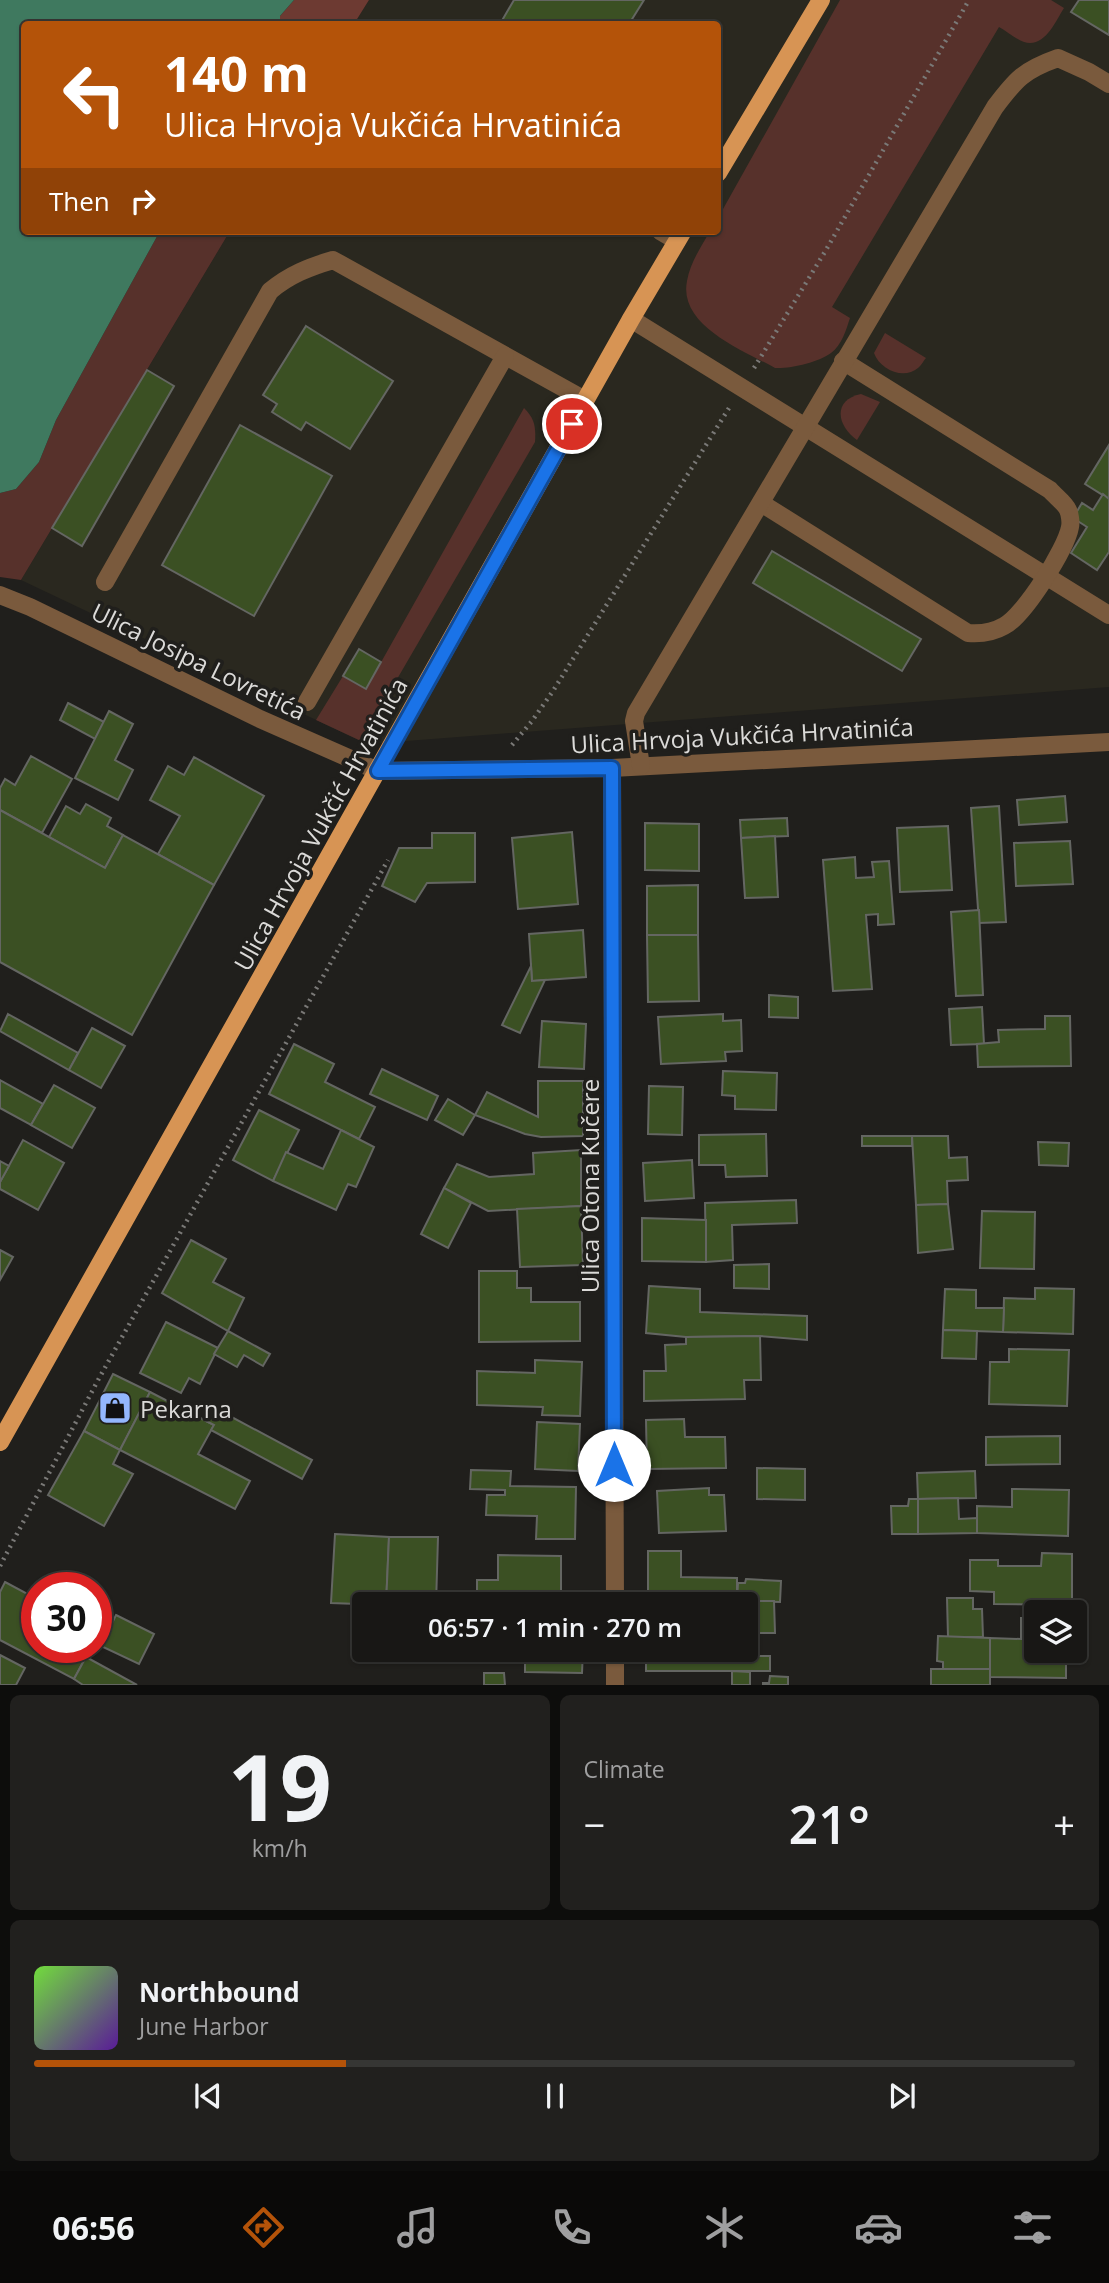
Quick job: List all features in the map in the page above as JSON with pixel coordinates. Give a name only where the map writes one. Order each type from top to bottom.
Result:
[{"type":"main road","points":[[721,168],[821,0]]},
{"type":"main road","name":"Ulica Hrvoja Vukčić Hrvatinića","points":[[0,1442],[585,400],[680,236]]},
{"type":"street","points":[[641,766],[634,721],[636,713],[995,107],[1015,80],[1034,66],[1058,58],[1109,84]]},
{"type":"street","points":[[105,582],[270,291],[286,278],[314,265],[333,260],[585,400]]},
{"type":"street","points":[[631,319],[1109,615]]},
{"type":"street","points":[[307,702],[505,356]]},
{"type":"street","points":[[761,503],[968,633],[983,634],[1006,626],[1017,617],[1063,546],[1071,525],[1068,510],[1050,490],[843,361]]},
{"type":"street","name":"Ulica Josipa Lovretića","points":[[0,595],[260,719],[378,771]]},
{"type":"street","name":"Ulica Hrvoja Vukčića Hrvatinića","points":[[378,771],[612,768],[1109,742]]},
{"type":"street","name":"Ulica Otona Kučere","points":[[612,768],[615,1592]]},
{"type":"street","points":[[615,1662],[615,1685]]},
{"type":"path","points":[[0,1566],[97,1382],[388,860]]},
{"type":"shaded area","points":[[0,0],[294,0],[280,16],[280,21],[21,21],[21,235],[158,235],[56,420],[39,462],[16,489],[0,493]]},
{"type":"shaded area","points":[[294,0],[369,0],[356,21],[280,21],[280,16]]},
{"type":"shaded area","points":[[369,0],[1109,0],[1109,687],[367,744],[21,580],[228,235],[721,235],[721,21],[356,21]]},
{"type":"shaded area","points":[[840,0],[1051,0],[1064,8],[1044,38],[1038,41],[1024,42],[999,27],[832,307],[850,318],[838,346],[826,356],[812,362],[775,368],[716,335],[693,311],[687,297],[687,281],[708,235],[721,235],[721,213]]},
{"type":"shaded area","points":[[158,235],[228,235],[21,580],[0,577],[0,493],[16,489],[39,462],[56,420]]},
{"type":"shaded area","points":[[885,333],[926,358],[919,367],[900,373],[881,364],[874,353]]},
{"type":"shaded area","points":[[861,394],[880,402],[857,440],[845,428],[841,414],[845,402]]},
{"type":"shaded area","points":[[524,408],[534,424],[535,442],[361,741],[316,720],[343,676],[366,689]]},
{"type":"building","points":[[514,0],[644,0],[631,21],[502,21]]},
{"type":"building","points":[[1079,0],[1109,0],[1109,35],[1071,12]]},
{"type":"building","points":[[306,326],[393,381],[350,449],[306,422],[301,430],[272,412],[277,404],[263,395]]},
{"type":"building","points":[[147,370],[174,386],[82,546],[52,528]]},
{"type":"building","points":[[240,425],[332,476],[254,616],[162,565]]},
{"type":"building","points":[[1109,445],[1109,499],[1085,484]]},
{"type":"building","points":[[1103,494],[1109,499],[1109,552],[1097,570],[1071,553],[1087,527],[1073,518],[1082,503],[1093,510]]},
{"type":"building","points":[[772,551],[921,639],[902,671],[753,583]]},
{"type":"building","points":[[359,649],[381,662],[366,689],[343,676]]},
{"type":"building","points":[[68,703],[104,722],[95,739],[60,720]]},
{"type":"building","points":[[109,711],[133,724],[115,760],[133,770],[118,800],[75,778]]},
{"type":"building","points":[[31,756],[72,779],[42,833],[0,810],[0,788],[5,779],[15,785]]},
{"type":"building","points":[[194,757],[264,796],[214,885],[158,854],[180,816],[150,800],[168,766],[184,775]]},
{"type":"building","points":[[1065,796],[1067,822],[1019,825],[1017,800]]},
{"type":"building","points":[[86,804],[111,818],[107,826],[123,835],[105,868],[49,837],[66,806],[80,814]]},
{"type":"building","points":[[999,806],[1006,922],[979,923],[971,808]]},
{"type":"building","points":[[0,810],[105,868],[123,835],[214,885],[132,1035],[0,962]]},
{"type":"building","points":[[787,818],[788,836],[741,838],[740,820]]},
{"type":"building","points":[[645,823],[699,824],[699,871],[645,870]]},
{"type":"building","points":[[948,826],[952,890],[900,892],[897,828]]},
{"type":"building","points":[[572,832],[578,904],[518,909],[512,838]]},
{"type":"building","points":[[432,833],[475,833],[475,882],[427,883],[415,902],[382,886],[399,848],[432,848]]},
{"type":"building","points":[[775,836],[778,897],[745,898],[741,838]]},
{"type":"building","points":[[1070,841],[1073,884],[1016,886],[1014,843]]},
{"type":"building","points":[[855,857],[856,878],[874,877],[872,862],[889,861],[894,924],[878,925],[878,914],[866,915],[872,989],[833,991],[823,860]]},
{"type":"building","points":[[698,885],[698,935],[647,935],[647,886]]},
{"type":"building","points":[[979,910],[983,995],[956,996],[951,912]]},
{"type":"building","points":[[583,930],[586,977],[532,981],[529,934]]},
{"type":"building","points":[[647,935],[698,935],[699,1001],[648,1002]]},
{"type":"building","points":[[531,966],[532,981],[545,980],[520,1033],[502,1025]]},
{"type":"building","points":[[769,995],[798,997],[798,1018],[769,1017]]},
{"type":"building","points":[[982,1007],[984,1044],[951,1045],[949,1009]]},
{"type":"building","points":[[8,1014],[78,1053],[69,1070],[0,1031]]},
{"type":"building","points":[[723,1014],[723,1021],[741,1020],[742,1051],[725,1052],[726,1061],[661,1064],[658,1017]]},
{"type":"building","points":[[1045,1016],[1070,1016],[1071,1066],[978,1067],[977,1044],[999,1042],[998,1030],[1045,1029]]},
{"type":"building","points":[[542,1021],[586,1024],[584,1069],[539,1067]]},
{"type":"building","points":[[92,1028],[125,1046],[101,1088],[69,1070]]},
{"type":"building","points":[[294,1044],[334,1064],[325,1082],[375,1107],[359,1139],[269,1094]]},
{"type":"building","points":[[382,1069],[438,1096],[427,1120],[370,1094]]},
{"type":"building","points":[[723,1071],[777,1073],[776,1110],[735,1109],[735,1096],[722,1095]]},
{"type":"building","points":[[0,1080],[43,1104],[31,1125],[0,1108]]},
{"type":"building","points":[[538,1081],[583,1081],[583,1136],[541,1137],[525,1134],[475,1115],[487,1092],[538,1117]]},
{"type":"building","points":[[54,1085],[95,1108],[72,1148],[31,1125]]},
{"type":"building","points":[[649,1086],[683,1087],[682,1135],[648,1134]]},
{"type":"building","points":[[448,1099],[475,1115],[463,1135],[435,1120]]},
{"type":"building","points":[[259,1110],[299,1130],[273,1181],[233,1160]]},
{"type":"building","points":[[341,1130],[374,1147],[356,1187],[348,1184],[336,1210],[273,1181],[286,1152],[323,1169]]},
{"type":"building","points":[[766,1134],[767,1176],[726,1177],[725,1165],[699,1165],[699,1135]]},
{"type":"building","points":[[862,1136],[912,1136],[912,1146],[862,1146]]},
{"type":"building","points":[[912,1136],[948,1136],[949,1158],[967,1157],[968,1180],[947,1181],[948,1204],[916,1205]]},
{"type":"building","points":[[23,1140],[64,1163],[38,1210],[0,1189],[0,1182]]},
{"type":"building","points":[[1038,1142],[1069,1143],[1068,1166],[1039,1165]]},
{"type":"building","points":[[581,1150],[581,1206],[488,1211],[444,1188],[457,1164],[489,1177],[534,1174],[533,1153]]},
{"type":"building","points":[[692,1160],[694,1198],[645,1201],[643,1163]]},
{"type":"building","points":[[0,1161],[9,1166],[0,1182]]},
{"type":"building","points":[[444,1188],[471,1203],[448,1248],[421,1234]]},
{"type":"building","points":[[796,1200],[797,1223],[732,1225],[733,1260],[706,1262],[705,1203]]},
{"type":"building","points":[[948,1204],[953,1249],[918,1253],[916,1205]]},
{"type":"building","points":[[581,1206],[583,1265],[520,1267],[517,1209]]},
{"type":"building","points":[[982,1211],[1035,1212],[1034,1269],[980,1268]]},
{"type":"building","points":[[642,1218],[706,1220],[706,1262],[642,1261]]},
{"type":"building","points":[[191,1240],[226,1259],[213,1282],[244,1298],[228,1331],[162,1293]]},
{"type":"building","points":[[0,1250],[13,1257],[0,1280]]},
{"type":"building","points":[[769,1264],[769,1289],[734,1288],[734,1265]]},
{"type":"building","points":[[479,1271],[517,1271],[517,1288],[531,1288],[531,1302],[580,1302],[580,1341],[479,1342]]},
{"type":"building","points":[[649,1286],[700,1289],[700,1312],[807,1316],[807,1340],[760,1336],[686,1337],[646,1333]]},
{"type":"building","points":[[1035,1288],[1074,1289],[1073,1334],[1003,1332],[1004,1298],[1035,1299]]},
{"type":"building","points":[[945,1289],[976,1290],[976,1308],[1004,1308],[1003,1332],[943,1330]]},
{"type":"building","points":[[166,1322],[218,1348],[200,1384],[189,1378],[181,1393],[140,1373]]},
{"type":"building","points":[[943,1330],[977,1331],[976,1359],[942,1358]]},
{"type":"building","points":[[228,1331],[270,1354],[263,1366],[244,1355],[237,1367],[214,1354]]},
{"type":"building","points":[[760,1336],[761,1380],[744,1380],[745,1399],[644,1401],[644,1371],[666,1371],[665,1345],[686,1344],[686,1337]]},
{"type":"building","points":[[1009,1349],[1069,1350],[1067,1406],[989,1404],[990,1362],[1009,1362]]},
{"type":"building","points":[[535,1360],[582,1362],[580,1416],[542,1415],[543,1407],[477,1405],[477,1371],[535,1373]]},
{"type":"building","points":[[113,1374],[150,1392],[120,1450],[84,1431]]},
{"type":"building","points":[[150,1392],[214,1425],[198,1454],[250,1481],[235,1509],[120,1450]]},
{"type":"building","points":[[213,1407],[312,1460],[302,1479],[211,1430],[214,1425],[206,1421]]},
{"type":"building","points":[[684,1419],[685,1437],[725,1437],[726,1468],[647,1469],[646,1420]]},
{"type":"building","points":[[537,1422],[580,1424],[578,1471],[535,1469]]},
{"type":"building","points":[[84,1431],[120,1450],[113,1464],[133,1474],[104,1526],[48,1495]]},
{"type":"building","points":[[1060,1436],[1060,1464],[986,1465],[986,1437]]},
{"type":"building","points":[[757,1468],[805,1469],[805,1500],[757,1499]]},
{"type":"building","points":[[471,1470],[511,1471],[510,1486],[576,1487],[575,1539],[536,1539],[537,1516],[486,1515],[487,1495],[505,1495],[505,1490],[470,1489]]},
{"type":"building","points":[[975,1471],[976,1498],[918,1499],[917,1473]]},
{"type":"building","points":[[709,1488],[709,1495],[724,1495],[726,1531],[659,1533],[657,1491]]},
{"type":"building","points":[[1012,1489],[1069,1490],[1068,1536],[977,1533],[977,1506],[1012,1507]]},
{"type":"building","points":[[958,1498],[959,1519],[977,1518],[977,1533],[918,1534],[918,1499]]},
{"type":"building","points":[[909,1499],[918,1499],[918,1534],[892,1534],[891,1506],[908,1506]]},
{"type":"building","points":[[335,1534],[389,1537],[387,1592],[352,1592],[352,1604],[331,1603]]},
{"type":"building","points":[[389,1537],[438,1537],[436,1592],[387,1592]]},
{"type":"building","points":[[648,1551],[681,1551],[681,1577],[737,1578],[737,1592],[648,1592]]},
{"type":"building","points":[[1042,1553],[1072,1554],[1072,1600],[1024,1600],[1024,1604],[994,1604],[994,1592],[970,1591],[970,1560],[998,1560],[998,1566],[1041,1566]]},
{"type":"building","points":[[498,1555],[561,1556],[561,1592],[477,1592],[477,1580],[498,1580]]},
{"type":"building","points":[[746,1579],[781,1581],[780,1602],[758,1601],[758,1592],[738,1592],[738,1583],[745,1583]]},
{"type":"building","points":[[5,1582],[21,1590],[21,1651],[0,1640],[0,1592]]},
{"type":"building","points":[[947,1598],[973,1598],[973,1609],[982,1609],[983,1637],[948,1637]]},
{"type":"building","points":[[758,1601],[774,1601],[775,1633],[758,1633]]},
{"type":"building","points":[[116,1615],[154,1634],[139,1664],[112,1651],[112,1623]]},
{"type":"building","points":[[1021,1618],[1024,1618],[1024,1663],[1066,1663],[1066,1678],[990,1677],[990,1638],[1021,1639]]},
{"type":"building","points":[[938,1636],[990,1638],[990,1669],[943,1669],[943,1662],[937,1661]]},
{"type":"building","points":[[0,1655],[25,1668],[16,1685],[0,1685]]},
{"type":"building","points":[[758,1656],[770,1656],[770,1671],[646,1671],[646,1662],[758,1662]]},
{"type":"building","points":[[525,1662],[582,1662],[582,1673],[525,1672]]},
{"type":"building","points":[[44,1663],[82,1663],[74,1679]]},
{"type":"building","points":[[83,1663],[97,1663],[137,1685],[83,1685],[74,1679]]},
{"type":"building","points":[[931,1669],[990,1669],[990,1685],[931,1685]]},
{"type":"building","points":[[732,1671],[750,1672],[750,1685],[732,1685]]},
{"type":"building","points":[[484,1673],[504,1673],[505,1685],[484,1685]]},
{"type":"building","points":[[770,1676],[788,1677],[788,1685],[763,1685],[769,1683]]},
{"type":"place","name":"Pekarna","points":[[115,1408]]},
{"type":"route","points":[[572,424],[378,771],[612,768],[614,1465]]}]
